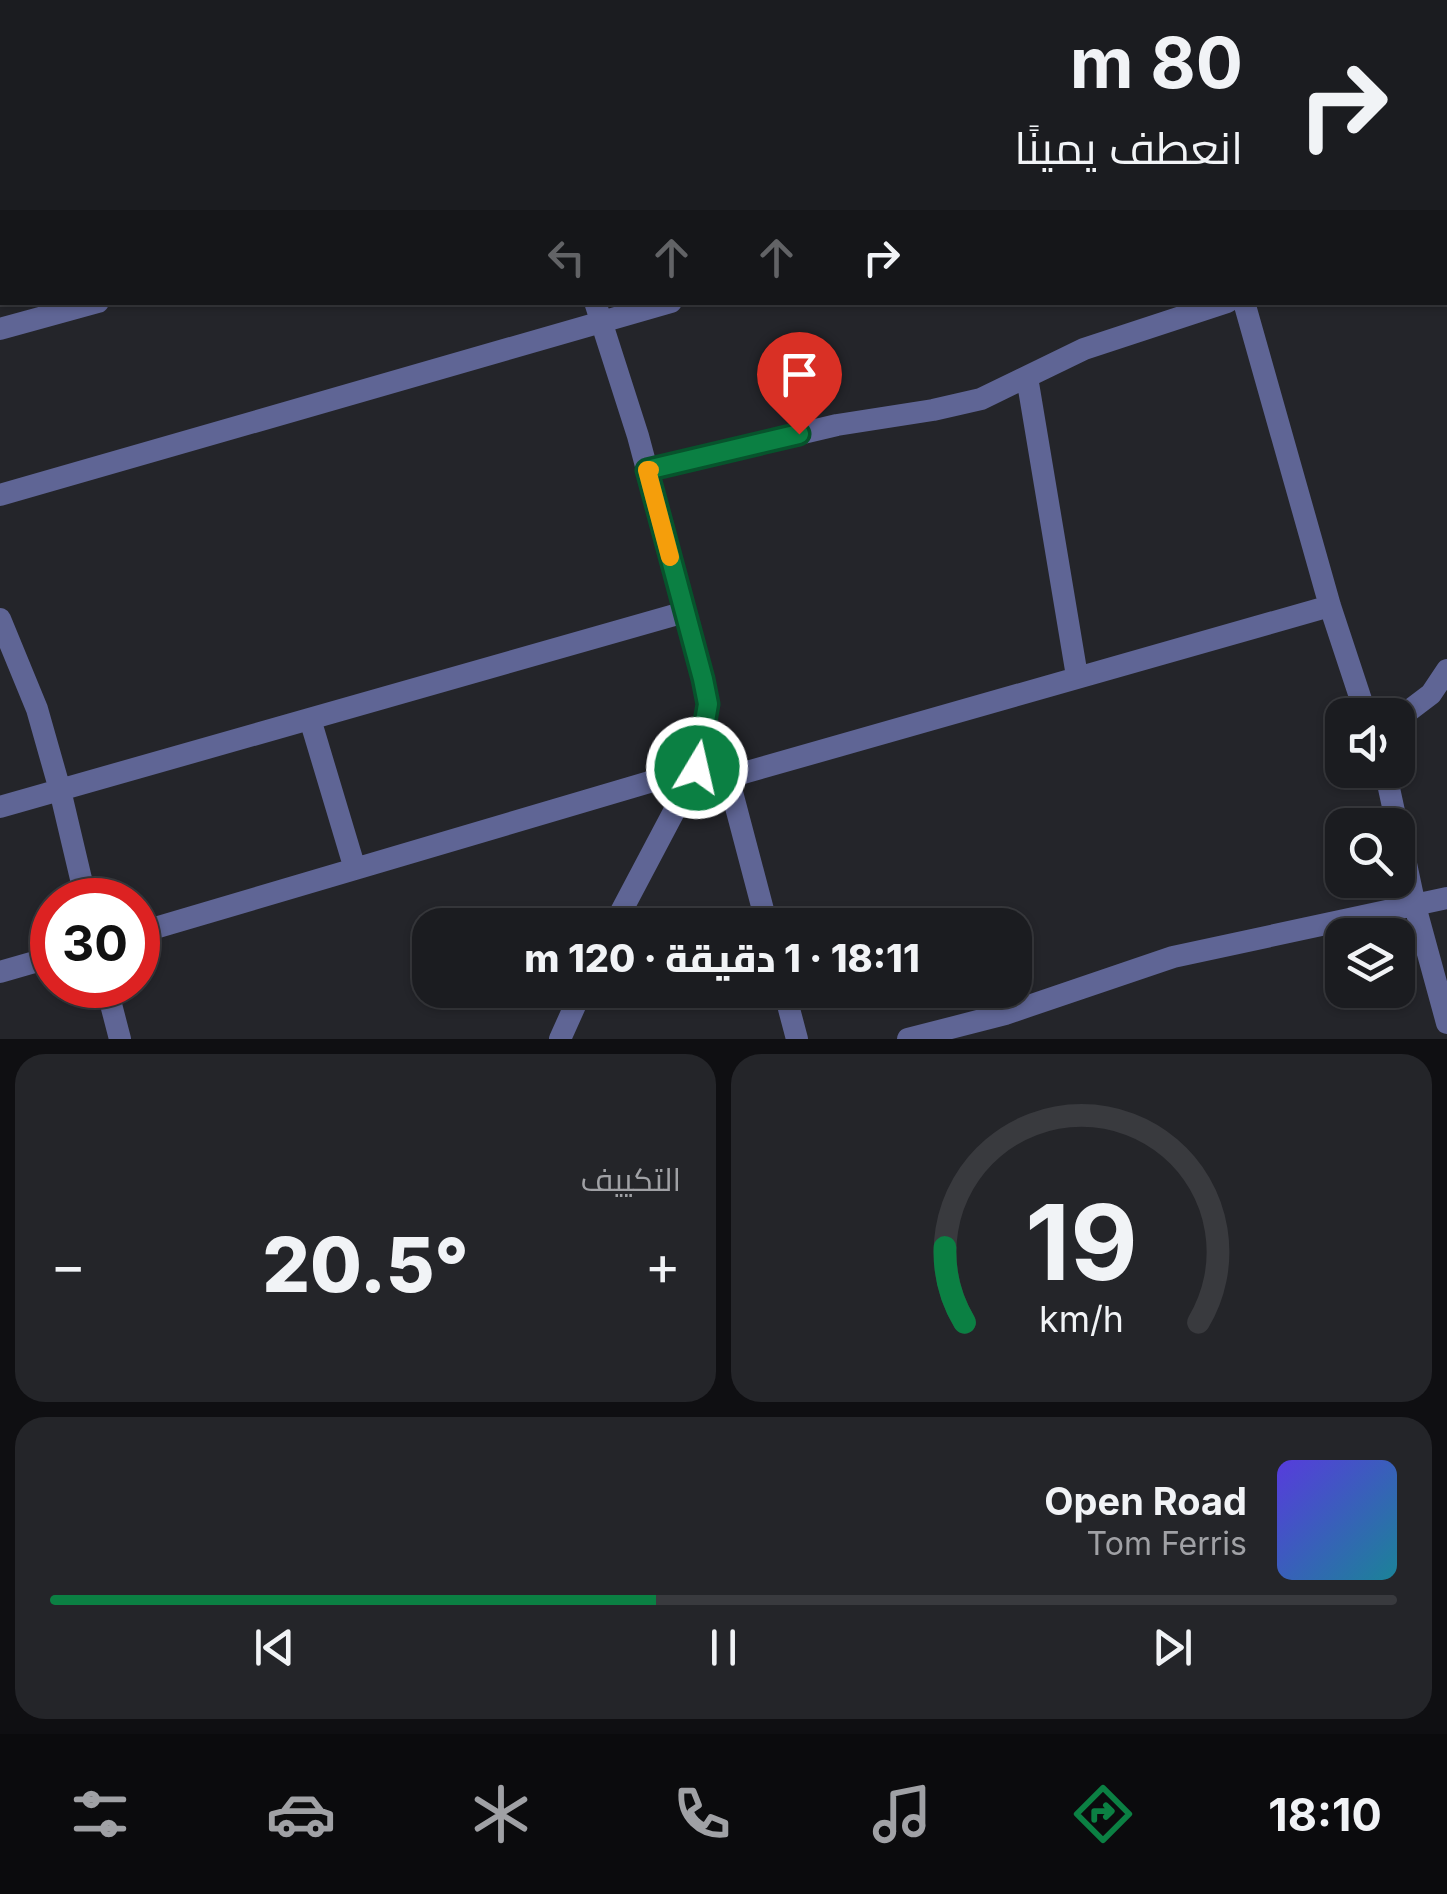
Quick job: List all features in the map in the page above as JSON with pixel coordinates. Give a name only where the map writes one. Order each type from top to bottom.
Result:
[{"type":"street","points":[[0,329],[87,305]]},
{"type":"street","points":[[0,495],[598,312],[649,305]]},
{"type":"street","points":[[647,470],[837,425],[981,399],[1084,349],[1218,305]]},
{"type":"street","points":[[1245,305],[1330,606],[1360,698]]},
{"type":"street","points":[[598,312],[647,470],[708,704],[692,779],[623,908]]},
{"type":"street","points":[[1027,376],[1077,676]]},
{"type":"street","points":[[160,927],[355,869],[692,779],[728,777],[1330,606]]},
{"type":"street","points":[[0,807],[685,612]]},
{"type":"street","points":[[0,619],[37,708],[81,878]]},
{"type":"street","points":[[1415,706],[1431,694],[1447,670]]},
{"type":"street","points":[[310,719],[355,869]]},
{"type":"street","points":[[728,777],[763,908]]},
{"type":"street","points":[[1413,898],[1447,1023]]},
{"type":"street","points":[[908,1039],[1005,1014],[1173,957],[1447,898]]},
{"type":"street","points":[[0,972],[30,964]]},
{"type":"street","points":[[112,1008],[120,1039]]},
{"type":"street","points":[[560,1039],[574,1008]]},
{"type":"street","points":[[789,1008],[797,1039]]},
{"type":"slow traffic","points":[[650,470],[670,557]]},
{"type":"route","points":[[697,768],[708,704],[647,470],[799,434]]}]
